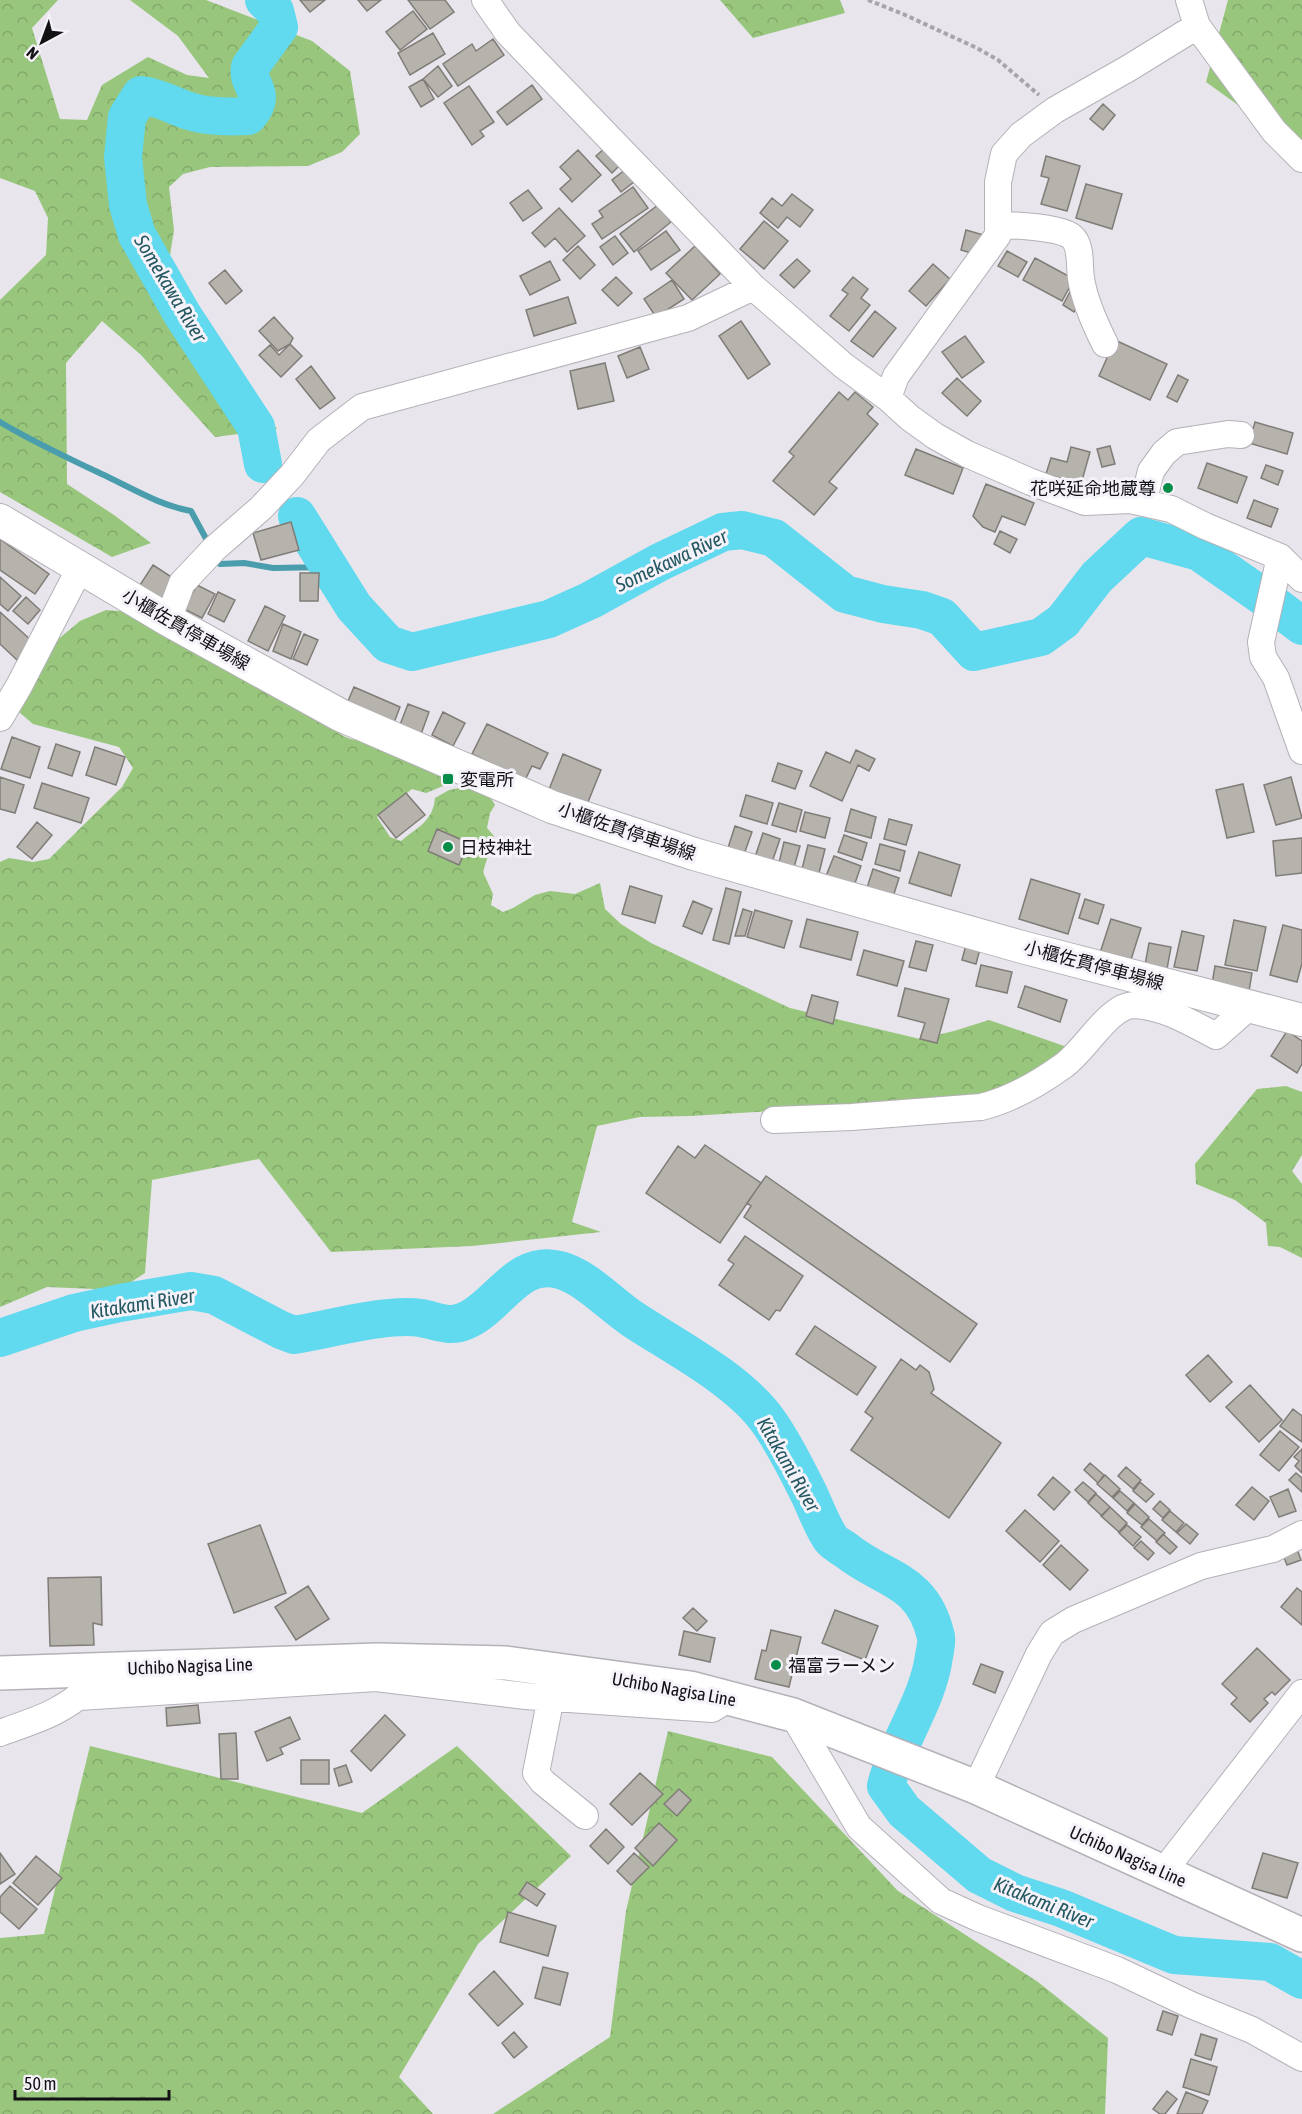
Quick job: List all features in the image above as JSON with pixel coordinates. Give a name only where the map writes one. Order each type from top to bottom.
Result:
[{"type":"highway","name":"Uchibo Nagisa Line","points":[[0,1672],[378,1660],[506,1663],[690,1688],[793,1715],[976,1787],[1302,1935]]},
{"type":"main road","name":"小櫃佐貫停車場線","points":[[0,520],[168,620],[340,715],[552,807],[694,854],[1022,947],[1302,1020]]},
{"type":"street","points":[[485,0],[508,33],[753,287],[844,366],[935,436],[967,454],[1031,482],[1085,502],[1130,500],[1171,509],[1279,563],[1302,579]]},
{"type":"street","points":[[1189,0],[1197,26],[1274,131],[1302,159]]},
{"type":"street","points":[[888,398],[896,376],[998,235],[998,182],[1004,154],[1021,135],[1055,110],[1197,26]]},
{"type":"street","points":[[998,225],[1038,228],[1066,234],[1073,238],[1077,246],[1083,286],[1105,344]]},
{"type":"street","points":[[168,620],[182,583],[214,549],[261,507],[292,475],[319,440],[362,407],[688,318],[753,287]]},
{"type":"street","points":[[1143,502],[1151,471],[1164,453],[1178,442],[1228,434],[1241,435]]},
{"type":"street","points":[[1279,563],[1261,642],[1263,657],[1275,678],[1302,751]]},
{"type":"street","points":[[0,718],[80,568]]},
{"type":"street","points":[[774,1120],[852,1117],[981,1107],[1001,1102],[1064,1066],[1104,1021],[1118,1009],[1133,1005],[1154,1009],[1182,1019],[1216,1036],[1250,1006]]},
{"type":"street","points":[[976,1787],[1039,1654],[1052,1633],[1073,1620],[1201,1566],[1273,1549],[1302,1534]]},
{"type":"street","points":[[0,1733],[62,1710],[79,1697],[107,1669]]},
{"type":"street","points":[[79,1697],[376,1678],[551,1697],[712,1709],[730,1698]]},
{"type":"street","points":[[1163,1872],[1302,1694]]},
{"type":"street","points":[[551,1697],[536,1773],[543,1782],[585,1815]]},
{"type":"street","points":[[793,1715],[859,1827],[941,1901],[978,1918],[1118,1970],[1191,2005],[1252,2030],[1302,2058]]},
{"type":"path","points":[[868,0],[977,48],[998,60],[1055,110]]},
{"type":"green space","points":[[0,0],[58,0],[32,28],[60,119],[87,120],[102,85],[148,57],[187,75],[209,78],[178,36],[130,0],[206,0],[312,41],[350,71],[360,134],[342,152],[308,166],[210,167],[183,174],[169,187],[174,230],[161,312],[224,348],[277,429],[215,437],[141,355],[102,321],[66,363],[67,484],[151,543],[112,557],[0,492],[0,300],[46,255],[48,218],[35,191],[0,178]]},
{"type":"green space","points":[[720,0],[840,0],[845,13],[753,38]]},
{"type":"green space","points":[[1228,0],[1302,0],[1302,158],[1274,131],[1206,82]]},
{"type":"green space","points":[[106,610],[132,612],[322,721],[342,735],[354,740],[365,740],[448,773],[448,784],[426,793],[412,789],[377,817],[390,837],[401,841],[419,827],[428,818],[435,798],[449,790],[475,785],[489,795],[495,805],[490,813],[487,828],[494,836],[483,872],[493,894],[491,905],[503,912],[535,895],[550,891],[575,894],[600,883],[605,909],[621,924],[651,943],[790,1008],[920,1039],[989,1020],[1067,1047],[1049,1064],[1000,1093],[951,1100],[640,1117],[597,1126],[572,1222],[601,1232],[472,1246],[331,1252],[259,1159],[152,1180],[145,1273],[119,1290],[47,1287],[0,1307],[0,862],[9,858],[33,862],[49,859],[122,787],[133,768],[119,747],[33,724],[19,712],[18,706],[44,651],[80,621]]},
{"type":"green space","points":[[1286,1086],[1302,1092],[1302,1155],[1292,1171],[1302,1184],[1302,1258],[1280,1247],[1268,1246],[1266,1223],[1235,1200],[1196,1184],[1195,1164],[1257,1089]]},
{"type":"green space","points":[[668,1731],[772,1757],[898,1891],[1038,1982],[1108,2038],[1105,2114],[493,2114],[610,2037],[626,1911]]},
{"type":"green space","points":[[90,1746],[362,1813],[457,1746],[571,1856],[478,1944],[399,2077],[433,2114],[0,2114],[0,1938],[44,1934]]},
{"type":"building","points":[[300,0],[325,0],[310,12]]},
{"type":"building","points":[[358,0],[381,0],[367,11]]},
{"type":"building","points":[[408,0],[445,0],[454,12],[430,29]]},
{"type":"building","points":[[413,11],[427,29],[400,50],[386,32]]},
{"type":"building","points":[[433,33],[445,54],[410,75],[398,53]]},
{"type":"building","points":[[493,39],[504,55],[458,86],[443,64],[472,44],[476,51]]},
{"type":"building","points":[[438,66],[452,86],[438,97],[423,79]]},
{"type":"building","points":[[423,79],[434,99],[421,107],[409,87]]},
{"type":"building","points":[[532,85],[542,99],[507,125],[497,112]]},
{"type":"building","points":[[469,86],[494,122],[480,131],[484,136],[472,145],[444,103]]},
{"type":"building","points":[[1103,104],[1115,115],[1103,130],[1090,119]]},
{"type":"building","points":[[606,147],[622,163],[612,173],[596,156]]},
{"type":"building","points":[[578,150],[601,175],[572,202],[560,189],[571,179],[560,167]]},
{"type":"building","points":[[1046,156],[1080,166],[1067,211],[1041,204],[1049,178],[1041,176]]},
{"type":"building","points":[[630,166],[639,178],[621,192],[612,180]]},
{"type":"building","points":[[1086,184],[1122,194],[1112,229],[1076,218]]},
{"type":"building","points":[[633,187],[648,208],[602,239],[592,224],[603,217],[599,211]]},
{"type":"building","points":[[528,190],[542,208],[523,221],[510,203]]},
{"type":"building","points":[[792,194],[813,210],[800,227],[787,217],[778,228],[760,213],[772,198],[782,206]]},
{"type":"building","points":[[658,205],[671,222],[634,252],[620,234]]},
{"type":"building","points":[[559,208],[585,236],[567,252],[555,238],[545,247],[532,233]]},
{"type":"building","points":[[764,221],[788,241],[764,269],[740,249]]},
{"type":"building","points":[[966,230],[987,236],[981,256],[961,250]]},
{"type":"building","points":[[666,231],[680,250],[651,270],[638,251]]},
{"type":"building","points":[[615,236],[628,253],[613,265],[600,247]]},
{"type":"building","points":[[578,246],[595,265],[580,279],[563,260]]},
{"type":"building","points":[[695,246],[720,274],[692,300],[666,273]]},
{"type":"building","points":[[1007,251],[1027,262],[1018,277],[998,266]]},
{"type":"building","points":[[1035,258],[1074,279],[1062,301],[1023,280]]},
{"type":"building","points":[[797,259],[810,271],[794,288],[780,275]]},
{"type":"building","points":[[550,261],[560,280],[530,295],[520,276]]},
{"type":"building","points":[[933,264],[950,279],[926,306],[909,291]]},
{"type":"building","points":[[225,270],[242,291],[226,304],[209,283]]},
{"type":"building","points":[[616,277],[632,293],[618,306],[602,290]]},
{"type":"building","points":[[853,277],[868,289],[861,298],[870,305],[849,331],[830,316],[848,294],[842,290]]},
{"type":"building","points":[[672,280],[684,299],[656,317],[644,299]]},
{"type":"building","points":[[1072,288],[1084,294],[1074,312],[1063,305]]},
{"type":"building","points":[[568,297],[576,323],[534,336],[526,310]]},
{"type":"building","points":[[875,311],[896,328],[873,357],[851,341]]},
{"type":"building","points":[[274,317],[293,338],[290,344],[278,351],[259,331]]},
{"type":"building","points":[[741,321],[770,364],[748,379],[719,336]]},
{"type":"building","points":[[965,336],[984,362],[962,378],[942,352]]},
{"type":"building","points":[[1115,340],[1167,364],[1150,400],[1099,376]]},
{"type":"building","points":[[290,344],[302,356],[281,377],[259,355],[270,345],[279,355]]},
{"type":"building","points":[[640,347],[649,369],[627,378],[618,356]]},
{"type":"building","points":[[605,363],[614,401],[578,409],[570,371]]},
{"type":"building","points":[[311,366],[335,398],[320,409],[296,379]]},
{"type":"building","points":[[1178,375],[1188,380],[1177,402],[1167,397]]},
{"type":"building","points":[[957,378],[981,401],[967,416],[942,393]]},
{"type":"building","points":[[839,392],[848,400],[855,392],[873,407],[867,414],[878,424],[829,482],[837,488],[814,515],[773,481],[794,456],[789,452]]},
{"type":"building","points":[[1255,422],[1293,433],[1287,454],[1249,443]]},
{"type":"building","points":[[1110,446],[1115,464],[1102,467],[1097,449]]},
{"type":"building","points":[[1071,447],[1090,452],[1081,484],[1046,474],[1051,458],[1067,462]]},
{"type":"building","points":[[916,449],[963,468],[953,494],[905,475]]},
{"type":"building","points":[[1207,463],[1247,477],[1237,503],[1198,488]]},
{"type":"building","points":[[1266,465],[1283,471],[1278,485],[1261,478]]},
{"type":"building","points":[[986,484],[1034,503],[1025,525],[1002,516],[995,532],[983,527],[973,516]]},
{"type":"building","points":[[1254,500],[1278,509],[1271,527],[1247,518]]},
{"type":"building","points":[[291,522],[299,550],[261,560],[253,533]]},
{"type":"building","points":[[1000,531],[1017,539],[1010,553],[994,544]]},
{"type":"building","points":[[0,539],[49,574],[35,594],[0,570]]},
{"type":"building","points":[[153,565],[176,580],[163,600],[140,585]]},
{"type":"building","points":[[300,573],[319,573],[318,601],[300,601]]},
{"type":"building","points":[[0,577],[21,596],[8,611],[0,604]]},
{"type":"building","points":[[197,585],[215,594],[202,618],[184,609]]},
{"type":"building","points":[[218,592],[235,600],[224,622],[208,614]]},
{"type":"building","points":[[26,597],[40,610],[28,624],[13,611]]},
{"type":"building","points":[[265,606],[285,616],[268,651],[248,641]]},
{"type":"building","points":[[0,612],[33,642],[17,660],[0,644]]},
{"type":"building","points":[[283,624],[301,632],[291,659],[273,651]]},
{"type":"building","points":[[304,634],[318,640],[307,665],[293,659]]},
{"type":"building","points":[[354,687],[400,707],[392,728],[345,708]]},
{"type":"building","points":[[408,704],[429,712],[420,737],[398,730]]},
{"type":"building","points":[[443,712],[465,723],[453,746],[432,735]]},
{"type":"building","points":[[487,724],[548,753],[540,769],[532,766],[525,780],[472,754]]},
{"type":"building","points":[[12,737],[40,747],[30,778],[1,769]]},
{"type":"building","points":[[56,744],[80,752],[72,776],[48,768]]},
{"type":"building","points":[[95,747],[125,757],[116,785],[86,775]]},
{"type":"building","points":[[856,750],[875,759],[869,771],[858,765],[842,801],[810,786],[826,752],[850,763]]},
{"type":"building","points":[[563,754],[601,770],[586,807],[548,792]]},
{"type":"building","points":[[778,763],[802,771],[795,789],[772,781]]},
{"type":"building","points":[[0,777],[24,785],[15,813],[0,809]]},
{"type":"building","points":[[1291,777],[1302,818],[1276,825],[1264,785]]},
{"type":"building","points":[[42,783],[89,798],[81,823],[34,808]]},
{"type":"building","points":[[1243,784],[1254,832],[1227,838],[1216,790]]},
{"type":"building","points":[[406,793],[425,815],[396,838],[378,815]]},
{"type":"building","points":[[746,795],[773,803],[767,824],[740,816]]},
{"type":"building","points":[[779,803],[802,810],[796,832],[772,825]]},
{"type":"building","points":[[851,809],[876,817],[871,838],[845,831]]},
{"type":"building","points":[[805,812],[830,818],[825,838],[800,831]]},
{"type":"building","points":[[889,819],[912,825],[906,845],[884,839]]},
{"type":"building","points":[[37,822],[52,835],[32,859],[17,847]]},
{"type":"building","points":[[735,826],[752,832],[743,857],[727,851]]},
{"type":"building","name":"日枝神社","points":[[437,829],[469,843],[459,865],[428,851]]},
{"type":"building","points":[[763,833],[780,839],[771,865],[754,860]]},
{"type":"building","points":[[844,835],[867,843],[862,860],[838,852]]},
{"type":"building","points":[[1302,838],[1302,873],[1276,876],[1273,841]]},
{"type":"building","points":[[784,842],[800,846],[793,871],[778,867]]},
{"type":"building","points":[[880,844],[905,851],[900,871],[875,864]]},
{"type":"building","points":[[808,845],[825,849],[818,877],[801,873]]},
{"type":"building","points":[[919,852],[960,865],[951,896],[909,883]]},
{"type":"building","points":[[834,856],[861,866],[854,886],[826,876]]},
{"type":"building","points":[[873,869],[899,878],[892,900],[866,891]]},
{"type":"building","points":[[1031,879],[1080,894],[1068,934],[1019,919]]},
{"type":"building","points":[[630,886],[662,896],[655,923],[622,914]]},
{"type":"building","points":[[726,888],[741,892],[729,944],[713,940]]},
{"type":"building","points":[[1085,899],[1104,905],[1098,924],[1079,918]]},
{"type":"building","points":[[693,901],[712,909],[702,934],[683,926]]},
{"type":"building","points":[[743,909],[752,912],[745,936],[735,936]]},
{"type":"building","points":[[755,910],[792,921],[784,948],[747,937]]},
{"type":"building","points":[[807,919],[858,932],[851,960],[800,947]]},
{"type":"building","points":[[1111,919],[1141,928],[1129,966],[1099,956]]},
{"type":"building","points":[[1234,920],[1266,927],[1257,971],[1225,965]]},
{"type":"building","points":[[1283,925],[1302,930],[1302,963],[1297,982],[1270,975]]},
{"type":"building","points":[[1182,931],[1204,936],[1197,971],[1174,967]]},
{"type":"building","points":[[916,941],[933,945],[926,971],[909,967]]},
{"type":"building","points":[[967,941],[981,945],[976,964],[962,960]]},
{"type":"building","points":[[1149,943],[1171,947],[1167,969],[1145,965]]},
{"type":"building","points":[[864,950],[904,961],[897,986],[857,975]]},
{"type":"building","points":[[981,965],[1012,972],[1007,993],[976,986]]},
{"type":"building","points":[[1215,966],[1252,973],[1249,991],[1212,984]]},
{"type":"building","points":[[1025,986],[1067,1000],[1060,1022],[1018,1007]]},
{"type":"building","points":[[905,988],[949,999],[937,1043],[920,1039],[925,1023],[898,1016]]},
{"type":"building","points":[[812,995],[838,1002],[833,1024],[806,1016]]},
{"type":"building","points":[[1287,1031],[1302,1041],[1302,1064],[1297,1073],[1271,1056]]},
{"type":"building","points":[[705,1145],[761,1183],[720,1243],[646,1193],[678,1146],[695,1158]]},
{"type":"building","points":[[766,1176],[977,1324],[950,1362],[744,1217],[751,1206],[747,1203]]},
{"type":"building","points":[[745,1236],[803,1276],[780,1311],[776,1310],[769,1320],[719,1285],[734,1264],[728,1260]]},
{"type":"building","points":[[815,1326],[876,1367],[857,1395],[796,1354]]},
{"type":"building","points":[[1208,1355],[1232,1382],[1210,1402],[1186,1375]]},
{"type":"building","points":[[901,1359],[916,1370],[920,1365],[929,1372],[934,1389],[931,1393],[1001,1443],[949,1518],[851,1450],[873,1418],[865,1412]]},
{"type":"building","points":[[1250,1385],[1282,1420],[1259,1442],[1226,1407]]},
{"type":"building","points":[[1293,1409],[1302,1416],[1302,1442],[1280,1426]]},
{"type":"building","points":[[1280,1431],[1299,1447],[1279,1471],[1260,1455]]},
{"type":"building","points":[[1302,1449],[1302,1473],[1295,1466],[1299,1461],[1294,1457]]},
{"type":"building","points":[[1090,1463],[1104,1475],[1098,1483],[1084,1470]]},
{"type":"building","points":[[1126,1467],[1141,1480],[1133,1489],[1118,1476]]},
{"type":"building","points":[[1296,1473],[1302,1478],[1302,1492],[1289,1480]]},
{"type":"building","points":[[1105,1475],[1120,1489],[1112,1497],[1097,1484]]},
{"type":"building","points":[[1053,1477],[1070,1492],[1054,1510],[1038,1495]]},
{"type":"building","points":[[1083,1482],[1096,1493],[1088,1502],[1075,1490]]},
{"type":"building","points":[[1140,1482],[1154,1494],[1146,1502],[1133,1491]]},
{"type":"building","points":[[1252,1487],[1269,1501],[1254,1520],[1236,1505]]},
{"type":"building","points":[[1288,1489],[1296,1511],[1279,1517],[1270,1497]]},
{"type":"building","points":[[1120,1491],[1134,1503],[1127,1511],[1113,1498]]},
{"type":"building","points":[[1096,1494],[1110,1507],[1102,1516],[1088,1503]]},
{"type":"building","points":[[1160,1501],[1170,1510],[1163,1518],[1153,1509]]},
{"type":"building","points":[[1135,1504],[1149,1517],[1142,1525],[1127,1513]]},
{"type":"building","points":[[1110,1507],[1127,1523],[1119,1532],[1101,1516]]},
{"type":"building","points":[[1025,1510],[1059,1541],[1040,1562],[1006,1531]]},
{"type":"building","points":[[1170,1511],[1184,1523],[1176,1532],[1162,1520]]},
{"type":"building","points":[[1149,1519],[1165,1533],[1157,1541],[1141,1527]]},
{"type":"building","points":[[1186,1524],[1198,1534],[1190,1544],[1177,1533]]},
{"type":"building","points":[[260,1525],[286,1593],[234,1613],[208,1544]]},
{"type":"building","points":[[1127,1525],[1141,1537],[1133,1546],[1119,1533]]},
{"type":"building","points":[[1163,1534],[1177,1547],[1170,1554],[1156,1542]]},
{"type":"building","points":[[1141,1541],[1154,1553],[1148,1560],[1134,1548]]},
{"type":"building","points":[[1061,1545],[1088,1570],[1070,1590],[1043,1565]]},
{"type":"building","points":[[1297,1549],[1301,1560],[1287,1565],[1283,1555]]},
{"type":"building","points":[[101,1577],[102,1625],[93,1623],[94,1645],[50,1646],[48,1578]]},
{"type":"building","points":[[308,1586],[329,1619],[296,1640],[275,1607]]},
{"type":"building","points":[[1297,1588],[1302,1592],[1302,1625],[1281,1607]]},
{"type":"building","points":[[693,1608],[707,1621],[697,1631],[683,1618]]},
{"type":"building","points":[[835,1610],[878,1626],[865,1660],[822,1643]]},
{"type":"building","name":"福富ラーメン","points":[[771,1630],[801,1637],[789,1687],[755,1679],[762,1650],[766,1651]]},
{"type":"building","points":[[684,1631],[715,1638],[710,1662],[679,1655]]},
{"type":"building","points":[[1257,1648],[1290,1680],[1275,1695],[1272,1692],[1264,1699],[1268,1703],[1250,1722],[1231,1704],[1237,1698],[1222,1684]]},
{"type":"building","points":[[981,1664],[1003,1672],[995,1693],[973,1684]]},
{"type":"building","points":[[198,1705],[200,1723],[167,1726],[166,1708]]},
{"type":"building","points":[[385,1715],[405,1735],[371,1771],[351,1751]]},
{"type":"building","points":[[290,1717],[300,1739],[280,1748],[283,1754],[267,1761],[255,1732]]},
{"type":"building","points":[[236,1733],[238,1779],[221,1779],[219,1734]]},
{"type":"building","points":[[301,1760],[329,1760],[329,1784],[301,1784]]},
{"type":"building","points":[[346,1765],[352,1782],[339,1786],[334,1769]]},
{"type":"building","points":[[640,1773],[663,1794],[632,1825],[610,1804]]},
{"type":"building","points":[[679,1789],[691,1800],[677,1816],[664,1804]]},
{"type":"building","points":[[659,1823],[677,1840],[653,1866],[635,1848]]},
{"type":"building","points":[[606,1829],[624,1847],[608,1864],[590,1846]]},
{"type":"building","points":[[0,1853],[15,1874],[0,1884]]},
{"type":"building","points":[[634,1853],[649,1867],[631,1885],[617,1871]]},
{"type":"building","points":[[1263,1853],[1298,1863],[1287,1898],[1252,1888]]},
{"type":"building","points":[[36,1856],[62,1878],[38,1905],[13,1883]]},
{"type":"building","points":[[527,1882],[545,1894],[537,1906],[519,1894]]},
{"type":"building","points":[[10,1886],[37,1909],[19,1929],[0,1912],[0,1897]]},
{"type":"building","points":[[508,1912],[556,1926],[548,1956],[500,1942]]},
{"type":"building","points":[[543,1967],[568,1973],[560,2005],[535,1998]]},
{"type":"building","points":[[494,1971],[523,2004],[498,2026],[469,1994]]},
{"type":"building","points":[[1163,2011],[1178,2016],[1172,2035],[1157,2030]]},
{"type":"building","points":[[514,2032],[527,2047],[514,2058],[502,2043]]},
{"type":"building","points":[[1201,2034],[1217,2039],[1211,2060],[1195,2055]]},
{"type":"building","points":[[1191,2059],[1217,2067],[1209,2095],[1183,2087]]},
{"type":"building","points":[[1167,2091],[1177,2099],[1165,2114],[1160,2114],[1153,2109]]},
{"type":"building","points":[[1186,2092],[1208,2101],[1202,2114],[1177,2114]]},
{"type":"waterway","name":"Somekawa River","points":[[263,464],[256,427],[182,314],[137,235],[128,205],[123,157],[127,117],[141,95],[201,114],[248,116],[257,101],[250,67],[279,27],[275,11],[264,0]]},
{"type":"waterway","points":[[0,422],[149,497],[191,511],[210,546]]},
{"type":"waterway","name":"Somekawa River","points":[[297,516],[354,607],[388,644],[412,652],[549,619],[723,532],[742,530],[774,538],[845,594],[883,604],[922,610],[942,617],[974,652],[1041,637],[1063,621],[1097,577],[1141,536],[1199,552],[1302,626]]},
{"type":"waterway","points":[[216,558],[220,564],[244,563],[273,568],[329,567]]},
{"type":"waterway","name":"Kitakami River","points":[[0,1338],[74,1313],[191,1291],[214,1295],[294,1335],[358,1322],[392,1318],[421,1318],[454,1324],[477,1314],[520,1277],[532,1271],[545,1268],[570,1274],[589,1285],[625,1314],[706,1365],[756,1406],[768,1421],[795,1466],[831,1539],[861,1561],[901,1584],[922,1603],[936,1637],[931,1673],[897,1753],[886,1786],[904,1811],[979,1875],[1015,1893],[1061,1908],[1174,1955],[1270,1962],[1302,1980]]},
{"type":"place","name":"花咲延命地蔵尊","points":[[1168,488]]},
{"type":"place","name":"変電所","points":[[448,779]]},
{"type":"place","name":"日枝神社","points":[[448,847]]},
{"type":"place","name":"福富ラーメン","points":[[776,1665]]}]
